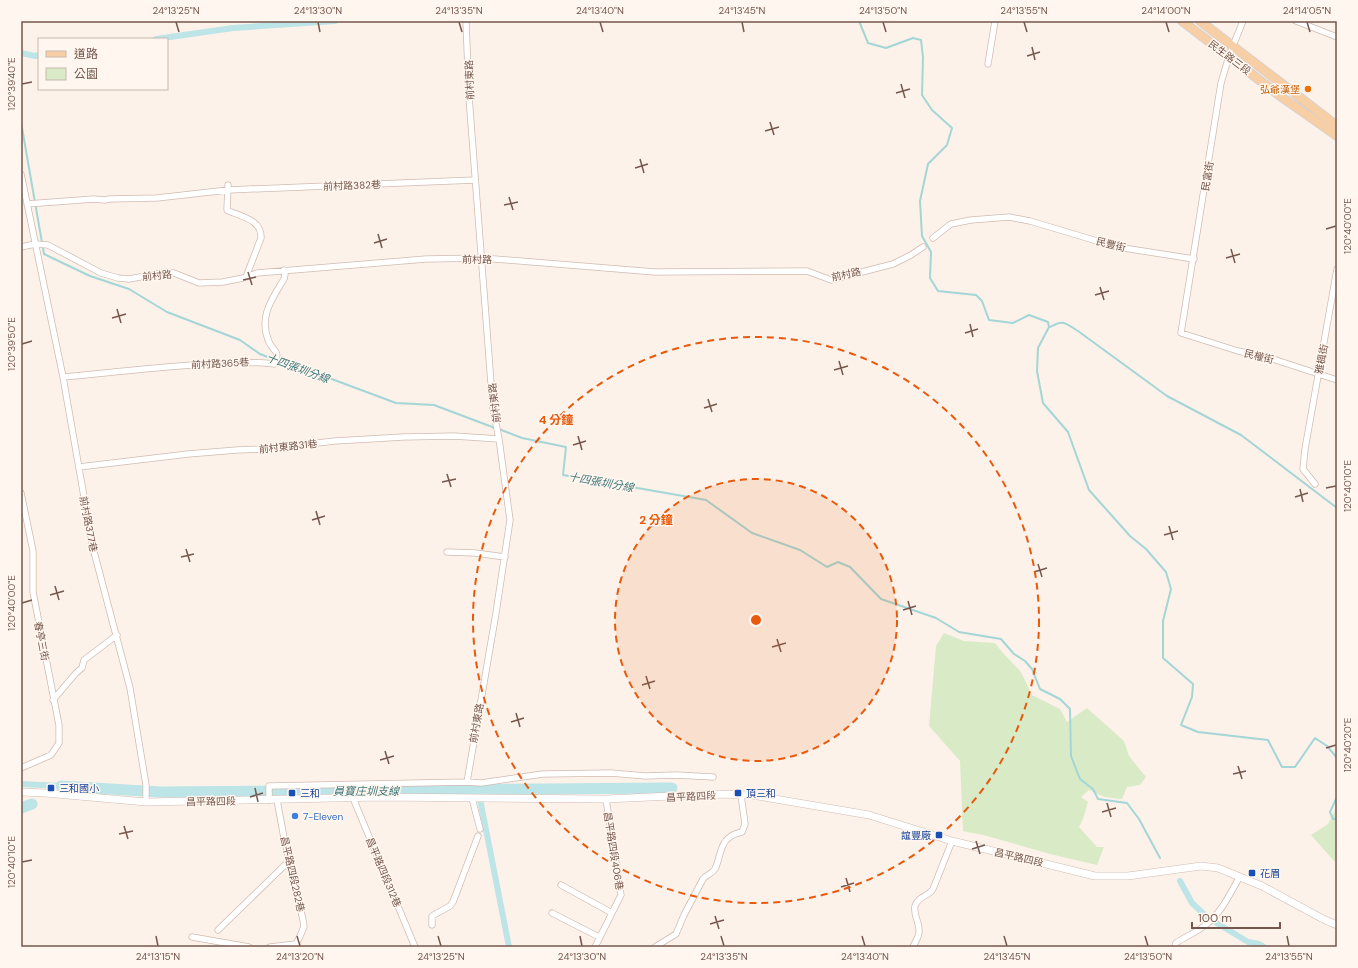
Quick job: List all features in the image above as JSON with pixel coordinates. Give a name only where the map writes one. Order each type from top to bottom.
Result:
[{"type":"main road","name":"民生路三段","points":[[1182,21],[1283,98],[1337,136]]},
{"type":"main road","name":"民生路三段","points":[[1200,21],[1337,126]]},
{"type":"street","name":"前村東路","points":[[466,21],[469,97],[493,409],[499,439],[510,520],[467,782]]},
{"type":"street","points":[[988,64],[995,21]]},
{"type":"street","name":"民富街","points":[[1181,333],[1221,83],[1229,56],[1234,47],[1243,21]]},
{"type":"street","points":[[1296,21],[1337,37]]},
{"type":"street","name":"前村路377巷","points":[[21,174],[34,244],[63,377],[93,548],[117,635],[133,706],[146,785],[146,802]]},
{"type":"street","name":"前村路382巷","points":[[27,204],[94,199],[157,198],[228,187],[475,180]]},
{"type":"street","points":[[228,187],[227,210],[254,222],[262,235],[253,262],[246,277]]},
{"type":"street","name":"民豐街","points":[[933,238],[951,224],[971,220],[1009,217],[1030,221],[1117,247],[1194,259]]},
{"type":"street","points":[[21,247],[34,244]]},
{"type":"street","name":"前村路","points":[[34,244],[48,245],[101,272],[118,278],[130,279],[167,272],[174,273],[199,283],[222,282],[257,273],[284,270],[426,259],[482,258],[655,272],[807,271],[831,280],[893,264],[923,247]]},
{"type":"street","name":"雅楓街","points":[[1315,484],[1303,469],[1305,449],[1337,269]]},
{"type":"street","name":"前村路365巷","points":[[63,377],[216,363],[254,361],[275,364],[278,356],[276,351],[269,343],[265,318],[267,308],[284,279],[284,270]]},
{"type":"street","name":"民權街","points":[[1181,333],[1238,351],[1270,358],[1337,380]]},
{"type":"street","name":"前村東路31巷","points":[[79,467],[188,454],[265,449],[335,441],[447,436],[499,439]]},
{"type":"street","name":"春亭三街","points":[[21,493],[33,550],[32,592],[59,725],[59,743],[51,754],[21,768]]},
{"type":"street","points":[[447,552],[475,553],[505,557]]},
{"type":"street","points":[[53,700],[82,668],[84,660],[117,635]]},
{"type":"street","points":[[268,800],[269,786],[481,783],[543,774],[611,773],[645,776],[676,775],[713,777]]},
{"type":"street","name":"昌平路四段","points":[[21,792],[146,802],[379,797],[606,799],[716,794],[752,795],[853,812],[952,841],[1094,876],[1128,876],[1201,866],[1218,868],[1239,878],[1262,886],[1337,925]]},
{"type":"street","points":[[655,947],[676,934],[684,915],[705,876],[712,872],[715,868],[723,845],[729,837],[742,832],[745,824],[741,795]]},
{"type":"street","name":"昌平路四段312巷","points":[[353,798],[415,947]]},
{"type":"street","points":[[472,798],[480,829]]},
{"type":"street","name":"昌平路四段406巷","points":[[596,945],[622,895],[606,799]]},
{"type":"street","name":"昌平路四段282巷","points":[[277,800],[304,927],[296,946]]},
{"type":"street","points":[[432,925],[432,916],[450,906],[453,902],[478,836]]},
{"type":"street","points":[[913,947],[919,933],[915,907],[918,900],[930,893],[933,889],[952,841]]},
{"type":"street","points":[[218,930],[289,861]]},
{"type":"street","points":[[1175,947],[1176,943],[1208,924],[1221,910],[1239,878]]},
{"type":"street","points":[[561,885],[612,913]]},
{"type":"street","points":[[552,913],[599,937]]},
{"type":"street","points":[[192,937],[249,947]]},
{"type":"street","points":[[270,947],[296,946]]},
{"type":"green space","points":[[944,633],[964,641],[995,643],[1021,672],[1032,695],[1060,709],[1067,722],[1087,708],[1124,741],[1129,756],[1146,777],[1140,785],[1127,787],[1122,799],[1105,797],[1089,790],[1081,797],[1088,802],[1079,827],[1097,847],[1104,847],[1097,865],[963,831],[960,761],[929,726],[936,646]]},
{"type":"green space","points":[[1337,806],[1337,862],[1334,861],[1311,835],[1328,824]]},
{"type":"waterway","points":[[163,38],[233,28],[335,21]]},
{"type":"waterway","points":[[859,21],[868,43],[886,48],[913,38],[921,40],[923,57],[922,95],[932,110],[952,128],[947,145],[928,164],[920,201],[922,236],[931,252],[930,278],[938,291],[976,295],[982,301],[989,320],[1013,323],[1029,315],[1048,322],[1049,327],[1038,348],[1037,371],[1043,403],[1068,432],[1089,490],[1130,536],[1146,549],[1166,572],[1171,589],[1163,621],[1163,658],[1193,684],[1192,697],[1181,725],[1198,732],[1268,740],[1282,767],[1295,767],[1315,738],[1327,746],[1337,758]]},
{"type":"waterway","points":[[21,53],[38,55]]},
{"type":"waterway","name":"十四張圳分線","points":[[21,122],[44,254],[90,276],[129,289],[167,312],[240,340],[260,354],[288,365],[329,378],[396,403],[434,405],[495,428]]},
{"type":"waterway","points":[[1050,327],[1058,323],[1064,323],[1078,331],[1167,396],[1241,435],[1337,508]]},
{"type":"waterway","name":"十四張圳分線","points":[[499,429],[522,438],[566,447],[563,475],[706,500],[752,533],[800,550],[827,567],[838,562],[850,567],[881,599],[936,618],[959,632],[1001,639],[1014,654],[1025,661],[1032,669],[1040,689],[1060,699],[1070,709],[1071,756],[1080,779],[1093,789],[1098,799],[1127,803],[1139,819],[1160,858]]},
{"type":"waterway","points":[[21,784],[61,786]]},
{"type":"waterway","name":"員寶庄圳支線","points":[[61,786],[160,792],[672,788]]},
{"type":"waterway","points":[[478,789],[509,947]]},
{"type":"waterway","points":[[1337,797],[1330,812],[1333,819],[1337,819]]},
{"type":"waterway","name":"員寶庄圳支線","points":[[21,808],[32,804]]},
{"type":"waterway","name":"員寶庄圳支線","points":[[1180,881],[1192,903],[1207,917],[1248,942],[1259,944],[1264,947]]},
{"type":"place","name":"弘爺漢堡","points":[[1308,89]]},
{"type":"place","name":"三和國小","points":[[51,788]]},
{"type":"place","name":"三和","points":[[292,793]]},
{"type":"place","name":"頂三和","points":[[738,793]]},
{"type":"place","name":"7-Eleven","points":[[295,816]]},
{"type":"place","name":"誼豐廠","points":[[939,835]]},
{"type":"place","name":"花眉","points":[[1252,873]]}]
